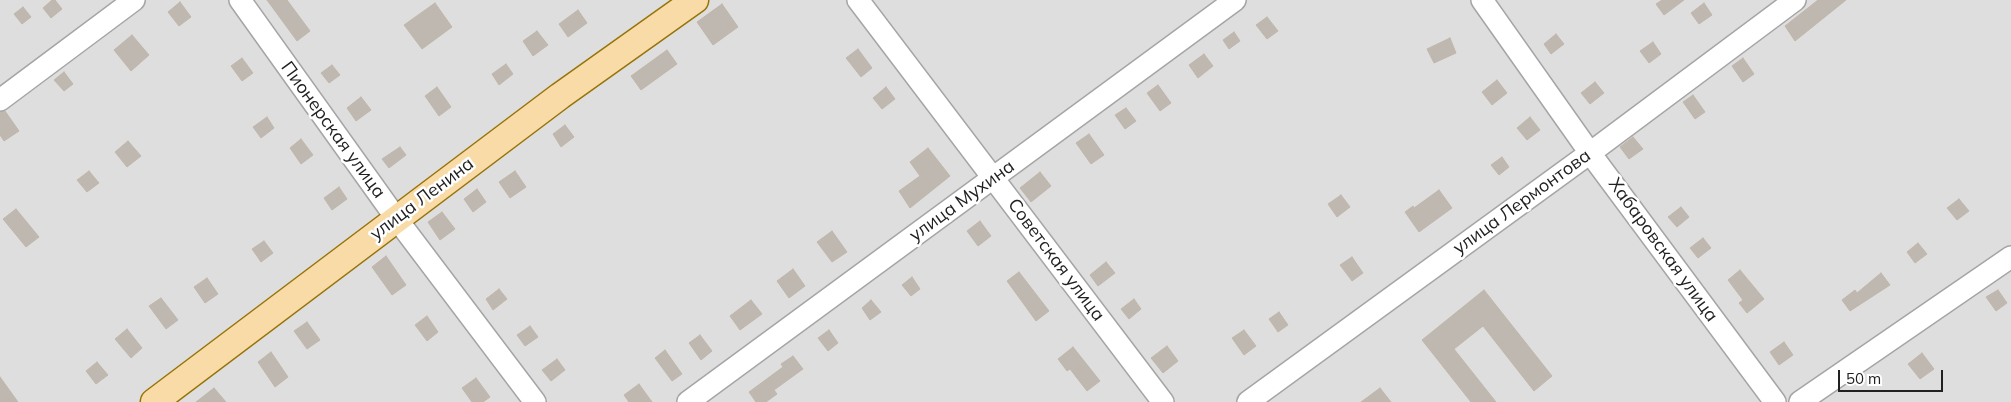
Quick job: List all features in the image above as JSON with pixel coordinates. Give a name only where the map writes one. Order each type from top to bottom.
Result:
[{"type":"main road","name":"улица Ленина","points":[[154,402],[560,96],[695,0]]},
{"type":"street","points":[[0,100],[134,0]]},
{"type":"street","name":"Пионерская улица","points":[[240,0],[396,218],[535,402]]},
{"type":"street","name":"Советская улица","points":[[858,0],[1163,402]]},
{"type":"street","name":"улица Мухина","points":[[688,402],[1236,0]]},
{"type":"street","name":"Хабаровская улица","points":[[1482,0],[1590,153],[1775,402]]},
{"type":"street","name":"улица Лермонтова","points":[[1248,402],[1590,153],[1795,0]]},
{"type":"street","points":[[1800,402],[2011,257]]},
{"type":"shaded area","points":[[0,0],[2011,0],[2011,402],[0,402]]},
{"type":"building","points":[[52,0],[55,0],[62,9],[51,18],[43,8]]},
{"type":"building","points":[[267,0],[287,0],[310,31],[297,41]]},
{"type":"building","points":[[1662,0],[1684,0],[1664,15],[1656,4]]},
{"type":"building","points":[[1818,0],[1846,0],[1795,41],[1785,26]]},
{"type":"building","points":[[180,2],[191,17],[179,26],[168,12]]},
{"type":"building","points":[[435,3],[452,27],[422,49],[404,25]]},
{"type":"building","points":[[1704,3],[1712,15],[1699,24],[1691,13]]},
{"type":"building","points":[[722,4],[738,27],[713,45],[697,22]]},
{"type":"building","points":[[23,7],[31,17],[22,24],[14,14]]},
{"type":"building","points":[[578,10],[587,23],[568,37],[559,24]]},
{"type":"building","points":[[1267,17],[1278,31],[1267,39],[1256,25]]},
{"type":"building","points":[[537,31],[548,45],[533,56],[523,41]]},
{"type":"building","points":[[1234,32],[1240,41],[1229,49],[1223,40]]},
{"type":"building","points":[[1556,34],[1564,44],[1551,54],[1544,44]]},
{"type":"building","points":[[132,35],[149,55],[131,71],[114,50]]},
{"type":"building","points":[[1450,38],[1456,53],[1434,63],[1427,49]]},
{"type":"building","points":[[1653,42],[1661,54],[1649,63],[1640,51]]},
{"type":"building","points":[[858,49],[872,68],[861,77],[846,58]]},
{"type":"building","points":[[667,50],[677,64],[641,90],[631,76]]},
{"type":"building","points":[[1204,54],[1213,66],[1198,78],[1189,65]]},
{"type":"building","points":[[242,58],[253,73],[242,81],[231,66]]},
{"type":"building","points":[[1743,58],[1754,74],[1743,82],[1732,66]]},
{"type":"building","points":[[506,64],[513,74],[499,85],[492,74]]},
{"type":"building","points":[[332,65],[340,75],[329,83],[321,73]]},
{"type":"building","points":[[64,72],[73,84],[64,91],[54,80]]},
{"type":"building","points":[[1497,80],[1507,93],[1492,105],[1482,92]]},
{"type":"building","points":[[1595,82],[1604,93],[1590,104],[1581,93]]},
{"type":"building","points":[[1158,85],[1171,103],[1160,111],[1147,93]]},
{"type":"building","points":[[437,87],[451,107],[439,116],[425,96]]},
{"type":"building","points":[[886,87],[895,99],[882,109],[873,98]]},
{"type":"building","points":[[1693,95],[1705,112],[1695,119],[1683,102]]},
{"type":"building","points":[[361,97],[371,110],[356,121],[347,108]]},
{"type":"building","points":[[1126,108],[1136,121],[1125,129],[1115,115]]},
{"type":"building","points":[[5,111],[19,131],[4,141],[0,135],[0,112]]},
{"type":"building","points":[[267,117],[274,128],[261,138],[253,127]]},
{"type":"building","points":[[1530,117],[1540,130],[1527,140],[1517,128]]},
{"type":"building","points":[[565,125],[574,137],[561,147],[553,134]]},
{"type":"building","points":[[1089,134],[1104,155],[1091,164],[1076,143]]},
{"type":"building","points":[[1633,137],[1643,149],[1629,159],[1620,147]]},
{"type":"building","points":[[301,139],[313,155],[301,164],[290,148]]},
{"type":"building","points":[[128,141],[141,156],[127,167],[115,152]]},
{"type":"building","points":[[400,147],[406,155],[389,168],[382,159]]},
{"type":"building","points":[[928,148],[950,176],[910,208],[899,191],[920,176],[910,162]]},
{"type":"building","points":[[1502,157],[1509,167],[1499,175],[1491,165]]},
{"type":"building","points":[[89,171],[99,183],[87,192],[77,180]]},
{"type":"building","points":[[515,171],[526,187],[510,198],[499,182]]},
{"type":"building","points":[[1040,172],[1051,186],[1031,202],[1020,188]]},
{"type":"building","points":[[339,187],[347,199],[332,210],[324,198]]},
{"type":"building","points":[[477,189],[486,202],[473,212],[464,199]]},
{"type":"building","points":[[1439,190],[1452,208],[1419,232],[1405,212],[1413,206],[1414,208]]},
{"type":"building","points":[[1341,195],[1350,207],[1337,217],[1328,204]]},
{"type":"building","points":[[1959,199],[1969,211],[1957,220],[1947,208]]},
{"type":"building","points":[[1681,207],[1689,217],[1677,227],[1668,217]]},
{"type":"building","points":[[16,209],[39,237],[26,247],[3,219]]},
{"type":"building","points":[[442,212],[455,229],[440,240],[428,222]]},
{"type":"building","points":[[980,221],[991,236],[978,246],[967,231]]},
{"type":"building","points":[[832,231],[847,252],[832,262],[817,242]]},
{"type":"building","points":[[1703,238],[1711,248],[1698,258],[1690,248]]},
{"type":"building","points":[[264,241],[273,253],[261,262],[252,249]]},
{"type":"building","points":[[1918,243],[1927,254],[1915,263],[1907,252]]},
{"type":"building","points":[[386,256],[406,285],[392,295],[372,267]]},
{"type":"building","points":[[1352,257],[1363,273],[1352,281],[1340,265]]},
{"type":"building","points":[[1106,262],[1115,273],[1098,286],[1090,275]]},
{"type":"building","points":[[793,269],[805,286],[789,298],[777,281]]},
{"type":"building","points":[[1740,270],[1764,299],[1747,313],[1739,303],[1743,300],[1728,280]]},
{"type":"building","points":[[1019,272],[1049,311],[1036,321],[1007,281]]},
{"type":"building","points":[[1881,273],[1890,285],[1850,311],[1842,300],[1855,290],[1857,293]]},
{"type":"building","points":[[912,277],[920,289],[911,296],[902,285]]},
{"type":"building","points":[[207,278],[218,294],[205,303],[194,287]]},
{"type":"building","points":[[499,289],[507,299],[493,310],[486,299]]},
{"type":"building","points":[[1484,290],[1552,376],[1534,391],[1483,326],[1454,349],[1496,402],[1471,402],[1422,340]]},
{"type":"building","points":[[1998,290],[2007,303],[1996,311],[1986,297]]},
{"type":"building","points":[[161,298],[178,320],[166,329],[149,306]]},
{"type":"building","points":[[1134,299],[1141,309],[1129,319],[1121,309]]},
{"type":"building","points":[[751,300],[762,314],[740,330],[730,316]]},
{"type":"building","points":[[871,300],[881,312],[870,320],[862,308]]},
{"type":"building","points":[[1279,312],[1288,325],[1278,332],[1269,319]]},
{"type":"building","points":[[427,316],[438,332],[427,341],[415,325]]},
{"type":"building","points":[[307,322],[320,340],[307,349],[294,331]]},
{"type":"building","points":[[530,326],[538,337],[525,346],[517,335]]},
{"type":"building","points":[[127,329],[142,348],[131,358],[115,339]]},
{"type":"building","points":[[829,330],[838,343],[828,351],[818,338]]},
{"type":"building","points":[[1244,330],[1256,346],[1244,355],[1232,338]]},
{"type":"building","points":[[700,335],[712,351],[701,360],[689,343]]},
{"type":"building","points":[[1784,342],[1793,355],[1779,365],[1770,352]]},
{"type":"building","points":[[1167,346],[1178,361],[1163,373],[1151,358]]},
{"type":"building","points":[[1073,347],[1100,381],[1087,391],[1070,369],[1067,371],[1058,359]]},
{"type":"building","points":[[665,350],[682,374],[672,381],[655,358]]},
{"type":"building","points":[[271,352],[288,377],[275,387],[258,362]]},
{"type":"building","points":[[1922,353],[1934,369],[1920,379],[1908,364]]},
{"type":"building","points":[[793,356],[803,369],[774,390],[777,394],[766,402],[756,402],[749,392],[783,367],[781,364]]},
{"type":"building","points":[[557,359],[565,370],[551,381],[542,370]]},
{"type":"building","points":[[97,362],[108,375],[96,384],[86,371]]},
{"type":"building","points":[[0,377],[18,402],[0,402]]},
{"type":"building","points":[[476,378],[490,397],[483,402],[472,402],[462,388]]},
{"type":"building","points":[[639,384],[652,402],[629,402],[624,395]]},
{"type":"building","points":[[214,388],[226,402],[196,402]]},
{"type":"building","points":[[1380,388],[1391,402],[1361,402]]}]
